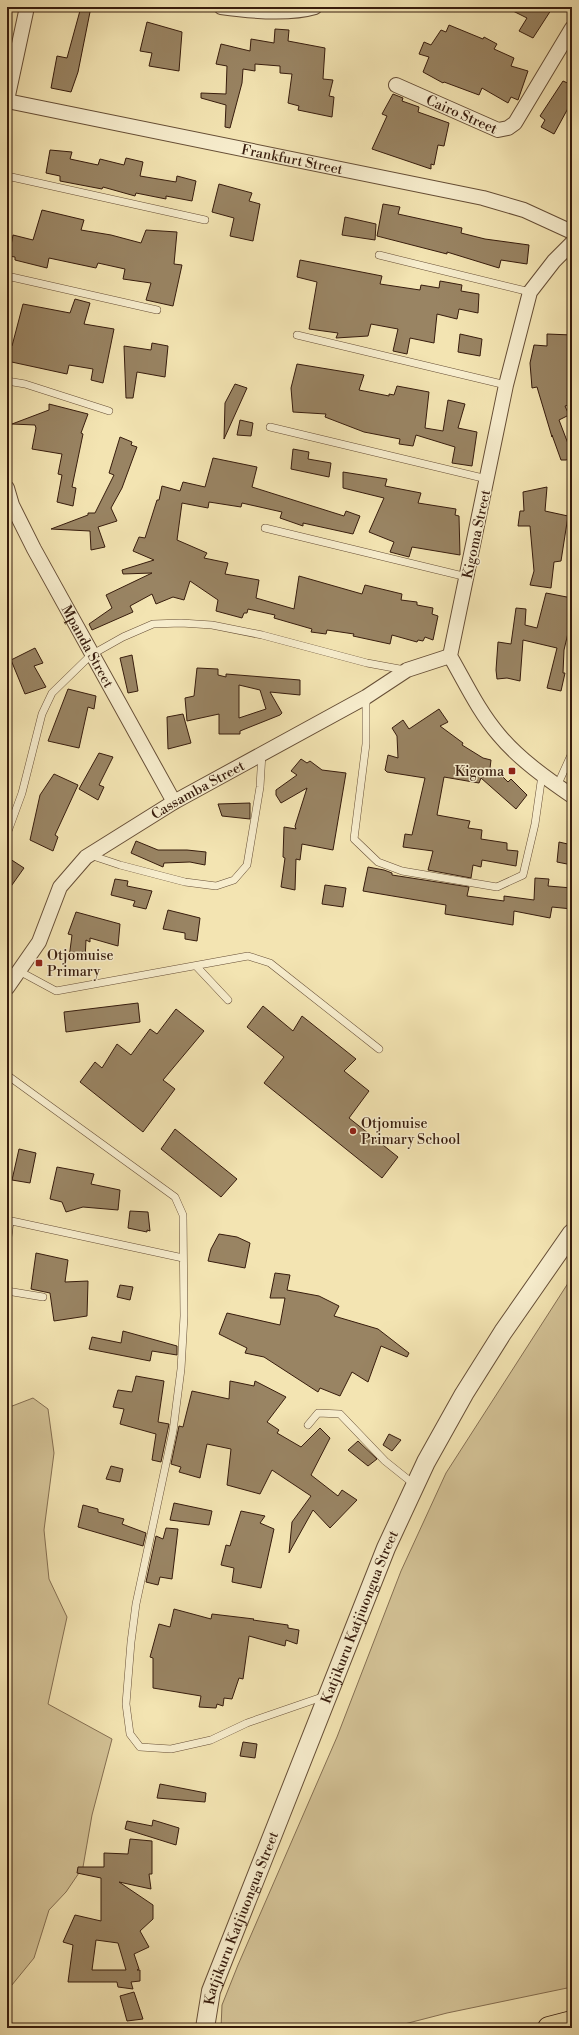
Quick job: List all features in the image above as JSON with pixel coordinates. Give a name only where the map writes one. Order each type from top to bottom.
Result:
[{"type":"main road","points":[[549,2028],[572,2022]]},
{"type":"street","points":[[7,101],[28,7]]},
{"type":"street","points":[[222,7],[238,10],[302,11],[315,7]]},
{"type":"street","name":"Cairo Street","points":[[396,84],[498,130],[508,128],[515,123],[572,28]]},
{"type":"street","name":"Frankfurt Street","points":[[7,101],[483,198],[524,210],[572,232]]},
{"type":"street","name":"Kigoma Street","points":[[450,656],[506,385],[530,292],[554,260],[572,243]]},
{"type":"street","name":"Mpanda Street","points":[[7,488],[12,504],[34,549],[91,655],[174,802]]},
{"type":"street","points":[[450,656],[470,692],[498,734],[542,775],[572,796]]},
{"type":"street","name":"Cassamba Street","points":[[7,988],[40,942],[60,887],[90,855],[174,802],[366,697],[407,670],[450,656]]},
{"type":"street","name":"Katjikuru Katjiuongua Street","points":[[205,2028],[211,1991],[386,1548],[415,1485],[426,1462],[464,1394],[503,1332],[572,1233]]},
{"type":"lane","points":[[7,176],[205,220]]},
{"type":"lane","points":[[379,255],[530,292]]},
{"type":"lane","points":[[7,276],[157,310]]},
{"type":"lane","points":[[296,335],[506,385]]},
{"type":"lane","points":[[7,382],[25,384],[109,410]]},
{"type":"lane","points":[[270,427],[487,479]]},
{"type":"lane","points":[[265,528],[467,577]]},
{"type":"lane","points":[[7,834],[22,793],[42,714],[52,693],[91,655],[123,637],[153,624],[181,623],[212,625],[262,635],[367,662],[407,670]]},
{"type":"lane","points":[[366,697],[366,744],[356,807],[354,839],[378,862],[402,871],[497,887],[523,874],[535,824],[542,775]]},
{"type":"lane","points":[[90,855],[120,865],[185,882],[216,886],[234,880],[247,865],[260,787],[262,753]]},
{"type":"lane","points":[[557,786],[572,753]]},
{"type":"lane","points":[[19,971],[56,991],[248,956],[270,963],[379,1048]]},
{"type":"lane","points":[[197,966],[228,1000]]},
{"type":"lane","points":[[7,1076],[175,1197],[183,1215],[184,1316],[181,1369],[173,1431],[136,1604],[126,1704],[130,1734],[140,1748],[172,1749],[211,1740],[247,1723],[329,1695]]},
{"type":"lane","points":[[7,1245],[9,1220],[183,1258]]},
{"type":"lane","points":[[7,1292],[43,1297]]},
{"type":"lane","points":[[308,1425],[318,1413],[340,1414],[385,1461],[415,1485]]},
{"type":"shaded area","points":[[572,1277],[572,1987],[447,2013],[389,2028],[221,2028],[222,2005],[238,1965],[337,1737],[401,1571],[446,1473]]},
{"type":"shaded area","points":[[33,1398],[48,1409],[54,1453],[44,1530],[49,1579],[67,1617],[48,1704],[112,1739],[92,1815],[83,1867],[66,1892],[49,1910],[34,1958],[7,1991],[7,1408]]},
{"type":"building","points":[[81,7],[91,7],[78,72],[71,92],[51,88],[57,56],[67,58]]},
{"type":"building","points":[[505,7],[553,7],[533,38],[519,31],[527,18]]},
{"type":"building","points":[[147,22],[182,32],[179,71],[149,66],[152,53],[140,51]]},
{"type":"building","points":[[449,25],[483,39],[484,37],[497,44],[494,49],[514,58],[511,66],[528,71],[518,100],[511,97],[508,103],[482,88],[479,95],[444,82],[443,83],[423,72],[429,57],[419,54],[424,42],[431,45],[441,30],[446,32]]},
{"type":"building","points":[[275,29],[289,30],[288,41],[325,48],[323,79],[333,80],[329,96],[334,97],[332,117],[298,110],[299,106],[288,103],[292,74],[280,73],[280,66],[255,64],[255,71],[243,69],[242,83],[230,128],[225,127],[226,105],[201,98],[201,93],[226,94],[227,66],[216,64],[221,44],[250,51],[251,39],[274,43]]},
{"type":"building","points":[[563,81],[572,85],[572,101],[554,134],[541,127],[545,120],[540,116]]},
{"type":"building","points":[[393,94],[403,98],[402,101],[419,107],[418,112],[449,123],[444,146],[438,145],[434,165],[431,164],[431,169],[372,149],[387,116],[382,114]]},
{"type":"building","points":[[50,150],[72,152],[70,159],[98,165],[100,159],[124,165],[126,158],[143,162],[140,176],[176,182],[177,176],[196,181],[192,201],[166,196],[166,199],[136,193],[135,196],[103,187],[102,189],[60,181],[60,176],[46,173]]},
{"type":"building","points":[[219,184],[252,193],[249,201],[260,204],[253,241],[230,236],[234,218],[212,212]]},
{"type":"building","points":[[383,204],[400,207],[398,214],[462,228],[461,233],[485,239],[529,245],[527,264],[501,260],[499,268],[447,252],[447,254],[377,236]]},
{"type":"building","points":[[42,210],[84,220],[81,230],[111,235],[141,243],[146,230],[177,232],[174,264],[182,265],[173,306],[146,300],[151,283],[123,279],[125,269],[98,263],[96,268],[49,258],[47,268],[15,260],[15,257],[9,256],[13,235],[33,240]]},
{"type":"building","points":[[345,217],[376,224],[375,240],[342,235]]},
{"type":"building","points":[[300,260],[382,276],[380,284],[420,290],[421,285],[439,288],[440,281],[462,285],[461,291],[479,294],[478,313],[459,309],[457,319],[437,314],[434,343],[410,338],[407,354],[393,351],[398,329],[371,324],[368,336],[336,338],[338,333],[309,329],[317,282],[297,277]]},
{"type":"building","points":[[75,299],[90,303],[84,324],[114,329],[103,383],[91,380],[93,369],[69,365],[67,374],[7,361],[9,346],[12,346],[23,304],[70,313]]},
{"type":"building","points":[[460,334],[482,339],[480,356],[458,352]]},
{"type":"building","points":[[547,334],[572,335],[572,404],[565,406],[569,415],[559,420],[572,454],[572,458],[566,460],[561,460],[552,435],[552,437],[537,387],[532,388],[530,363],[534,345],[547,346]]},
{"type":"building","points":[[152,343],[168,346],[165,377],[137,372],[133,398],[126,398],[124,346],[151,350]]},
{"type":"building","points":[[297,364],[364,375],[359,390],[389,396],[389,394],[394,395],[397,386],[429,392],[425,428],[443,431],[448,400],[465,404],[458,428],[477,432],[472,466],[452,463],[455,447],[416,435],[413,446],[399,444],[400,439],[364,432],[325,417],[326,414],[293,412],[291,388]]},
{"type":"building","points":[[235,384],[247,388],[224,439],[225,403]]},
{"type":"building","points":[[49,404],[88,414],[81,433],[83,434],[72,487],[76,488],[73,506],[57,502],[62,475],[58,474],[62,454],[32,449],[36,428],[35,425],[12,424],[49,410]]},
{"type":"building","points":[[240,420],[253,423],[251,436],[237,435]]},
{"type":"building","points":[[120,437],[132,442],[131,445],[137,447],[122,488],[111,508],[117,521],[98,527],[105,547],[91,550],[90,531],[51,529],[88,515],[88,513],[95,513],[114,475],[109,473]]},
{"type":"building","points":[[293,449],[309,452],[308,459],[331,463],[329,477],[291,469]]},
{"type":"building","points":[[213,458],[257,467],[252,487],[344,516],[346,511],[360,516],[353,534],[303,523],[303,526],[280,518],[282,512],[242,503],[241,507],[209,502],[208,508],[182,503],[177,540],[207,553],[204,558],[228,563],[225,574],[259,580],[256,598],[294,609],[299,576],[362,594],[365,585],[402,594],[401,600],[417,602],[417,605],[433,608],[432,614],[438,616],[433,640],[425,637],[423,641],[418,640],[417,642],[392,635],[390,644],[353,636],[354,634],[327,630],[326,634],[311,632],[312,629],[274,618],[275,615],[248,609],[247,613],[244,613],[242,618],[216,611],[218,600],[190,581],[184,600],[173,597],[156,604],[152,594],[130,606],[133,612],[92,630],[89,624],[112,608],[106,595],[152,573],[123,574],[122,570],[154,560],[133,551],[139,537],[145,538],[157,500],[159,500],[162,486],[180,491],[183,482],[205,487]]},
{"type":"building","points":[[343,472],[387,479],[385,486],[421,493],[418,503],[456,509],[455,515],[459,516],[460,555],[412,547],[409,557],[390,552],[394,542],[369,532],[384,498],[343,488]]},
{"type":"building","points":[[547,487],[545,511],[568,516],[561,561],[554,562],[551,588],[530,585],[534,571],[530,526],[518,526],[520,511],[524,511],[523,492]]},
{"type":"building","points":[[546,593],[572,598],[572,634],[568,633],[564,650],[563,673],[565,673],[561,691],[547,688],[557,648],[523,640],[520,681],[507,678],[497,679],[496,670],[498,642],[511,644],[516,608],[526,609],[525,625],[537,628]]},
{"type":"building","points":[[35,648],[43,663],[34,666],[46,687],[25,694],[11,660]]},
{"type":"building","points":[[132,655],[138,691],[128,693],[120,658]]},
{"type":"building","points":[[197,668],[218,669],[218,675],[226,677],[226,674],[300,680],[300,695],[270,692],[282,713],[280,715],[240,731],[240,734],[219,734],[219,714],[187,721],[185,698],[194,696]],"holes":[[[239,685],[260,690],[266,709],[239,718]]]},
{"type":"building","points":[[68,689],[96,696],[94,709],[88,707],[79,748],[48,741]]},
{"type":"building","points":[[439,709],[448,722],[440,726],[463,743],[462,745],[483,758],[491,760],[490,768],[497,771],[508,782],[511,779],[527,795],[516,809],[481,778],[479,783],[444,777],[437,815],[470,821],[468,828],[482,830],[481,839],[507,843],[507,850],[518,851],[516,866],[482,860],[481,867],[473,865],[471,878],[428,870],[433,851],[403,847],[405,834],[412,835],[425,778],[387,772],[385,770],[388,755],[398,758],[397,736],[392,728],[403,720],[409,729]]},
{"type":"building","points":[[183,714],[191,743],[168,749],[167,717]]},
{"type":"building","points":[[99,753],[113,757],[99,785],[104,787],[98,800],[79,789]]},
{"type":"building","points":[[301,759],[307,763],[310,761],[322,770],[346,773],[333,850],[302,844],[300,860],[296,859],[295,890],[281,887],[285,858],[283,857],[284,827],[296,829],[295,826],[307,788],[281,803],[276,795],[276,790],[297,775],[291,771]]},
{"type":"building","points":[[54,774],[78,785],[55,835],[58,837],[53,851],[30,840],[40,795]]},
{"type":"building","points":[[250,803],[250,819],[222,816],[218,804]]},
{"type":"building","points":[[136,841],[158,850],[187,850],[206,852],[205,865],[190,862],[164,863],[163,867],[131,853]]},
{"type":"building","points":[[559,842],[572,845],[572,865],[557,862]]},
{"type":"building","points":[[7,857],[24,868],[7,892]]},
{"type":"building","points":[[368,867],[384,870],[392,873],[392,875],[469,887],[467,896],[504,901],[504,896],[534,900],[535,878],[549,879],[548,886],[572,888],[572,909],[552,907],[550,918],[514,911],[513,925],[445,914],[446,905],[363,891]]},
{"type":"building","points":[[115,879],[128,881],[127,886],[152,891],[146,909],[133,906],[135,901],[111,895]]},
{"type":"building","points":[[325,885],[346,888],[343,907],[322,904]]},
{"type":"building","points":[[168,910],[200,918],[197,941],[185,939],[185,933],[163,929]]},
{"type":"building","points":[[76,912],[120,924],[118,946],[90,938],[90,942],[86,940],[85,960],[69,958],[72,935],[68,934]]},
{"type":"building","points":[[138,1003],[140,1022],[66,1032],[64,1012]]},
{"type":"building","points":[[263,1006],[293,1031],[302,1016],[356,1059],[344,1071],[369,1091],[349,1118],[398,1157],[382,1178],[264,1083],[284,1057],[247,1027]]},
{"type":"building","points":[[176,1009],[204,1031],[163,1080],[175,1089],[143,1132],[80,1082],[95,1062],[102,1068],[117,1044],[131,1055],[150,1029],[157,1034]]},
{"type":"building","points":[[175,1129],[237,1179],[221,1197],[161,1149]]},
{"type":"building","points":[[19,1149],[36,1153],[30,1183],[12,1180]]},
{"type":"building","points":[[57,1167],[94,1174],[91,1184],[120,1190],[118,1210],[83,1207],[66,1212],[62,1202],[50,1199]]},
{"type":"building","points":[[130,1211],[148,1212],[150,1231],[147,1230],[147,1232],[128,1228]]},
{"type":"building","points":[[219,1234],[237,1237],[250,1243],[245,1268],[208,1261],[211,1249]]},
{"type":"building","points":[[36,1253],[68,1260],[65,1282],[88,1281],[87,1316],[54,1321],[50,1293],[31,1289]]},
{"type":"building","points":[[275,1273],[290,1275],[287,1290],[319,1296],[339,1306],[334,1316],[378,1329],[409,1353],[407,1357],[381,1346],[368,1382],[352,1372],[340,1396],[320,1388],[318,1392],[264,1357],[245,1353],[247,1348],[219,1334],[227,1313],[280,1325],[285,1298],[270,1298]]},
{"type":"building","points":[[120,1285],[133,1287],[130,1300],[117,1297]]},
{"type":"building","points":[[123,1331],[177,1346],[177,1355],[152,1351],[150,1361],[89,1349],[92,1337],[121,1343]]},
{"type":"building","points":[[136,1376],[164,1381],[158,1422],[169,1424],[161,1462],[152,1460],[156,1434],[120,1424],[124,1409],[113,1407],[118,1390],[132,1392]]},
{"type":"building","points":[[230,1381],[254,1386],[255,1381],[286,1397],[267,1422],[279,1430],[277,1433],[301,1447],[320,1428],[330,1438],[311,1475],[338,1496],[342,1490],[357,1500],[330,1528],[313,1510],[289,1553],[292,1522],[311,1496],[272,1470],[260,1494],[227,1485],[231,1449],[207,1444],[200,1478],[179,1472],[181,1467],[171,1464],[179,1426],[183,1427],[192,1391],[229,1399]]},
{"type":"building","points":[[389,1434],[401,1440],[392,1451],[383,1445]]},
{"type":"building","points":[[358,1441],[377,1459],[368,1466],[348,1450]]},
{"type":"building","points":[[111,1466],[123,1469],[120,1482],[106,1479]]},
{"type":"building","points":[[174,1503],[212,1511],[209,1525],[170,1520]]},
{"type":"building","points":[[83,1505],[98,1509],[98,1512],[124,1519],[122,1524],[146,1533],[143,1546],[78,1527]]},
{"type":"building","points":[[241,1511],[265,1516],[260,1523],[274,1529],[261,1588],[232,1582],[234,1568],[221,1565],[226,1545],[230,1546]]},
{"type":"building","points":[[166,1528],[178,1529],[172,1579],[160,1577],[158,1585],[146,1582],[156,1536],[163,1539]]},
{"type":"building","points":[[174,1609],[211,1619],[212,1614],[288,1625],[288,1628],[299,1630],[297,1644],[286,1640],[285,1646],[249,1636],[243,1679],[239,1678],[232,1699],[224,1698],[223,1706],[217,1704],[216,1708],[199,1707],[201,1696],[153,1688],[153,1658],[150,1657],[159,1624],[170,1627]]},
{"type":"building","points":[[243,1742],[257,1744],[255,1758],[240,1756]]},
{"type":"building","points":[[160,1784],[206,1793],[205,1802],[157,1798]]},
{"type":"building","points":[[153,1820],[179,1828],[176,1845],[125,1829],[127,1821],[152,1826]]},
{"type":"building","points":[[130,1839],[152,1841],[152,1874],[149,1874],[151,1889],[119,1882],[153,1905],[153,1919],[140,1931],[149,1947],[134,1954],[139,1969],[137,1970],[140,1970],[140,1981],[131,1982],[133,1989],[118,1987],[117,1982],[68,1982],[73,1945],[63,1942],[75,1915],[101,1921],[101,1878],[77,1873],[78,1867],[104,1867],[104,1853],[128,1854]],"holes":[[[96,1940],[118,1943],[126,1970],[92,1970]]]},
{"type":"building","points":[[134,1992],[143,2019],[127,2021],[120,1996]]},
{"type":"place","name":"Kigoma","points":[[512,771]]},
{"type":"place","name":"Otjomuise Primary","points":[[39,963]]},
{"type":"place","name":"Otjomuise Primary School","points":[[353,1131]]}]
